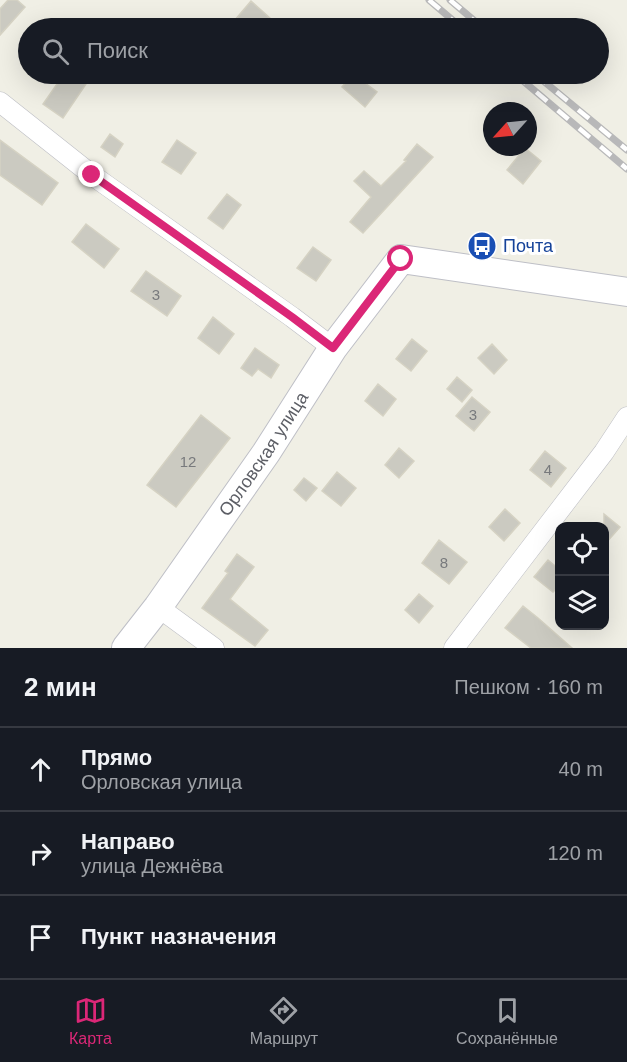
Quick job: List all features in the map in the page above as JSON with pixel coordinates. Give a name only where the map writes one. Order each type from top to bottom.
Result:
[{"type":"main road","name":"Орловская улица","points":[[126,648],[158,607],[266,453],[333,348],[401,259],[627,292]]},
{"type":"street","points":[[0,102],[92,175],[333,348]]},
{"type":"street","points":[[454,648],[597,462],[627,417]]},
{"type":"street","points":[[158,607],[214,648]]},
{"type":"building","points":[[8,0],[17,0],[25,7],[0,35],[0,9]]},
{"type":"building","points":[[251,1],[270,18],[237,18]]},
{"type":"building","points":[[57,84],[86,84],[63,118],[43,104]]},
{"type":"building","points":[[345,84],[366,84],[377,92],[365,107],[342,87]]},
{"type":"building","points":[[110,134],[123,144],[115,157],[101,147]]},
{"type":"building","points":[[0,140],[58,183],[42,205],[0,175]]},
{"type":"building","points":[[177,140],[196,153],[181,174],[162,162]]},
{"type":"building","points":[[417,144],[433,157],[363,233],[350,222],[371,197],[354,181],[364,171],[381,186],[406,161],[404,160]]},
{"type":"building","points":[[518,156],[535,156],[541,161],[523,184],[507,170]]},
{"type":"building","points":[[227,194],[241,205],[223,229],[208,218]]},
{"type":"building","points":[[86,224],[119,249],[104,268],[72,242]]},
{"type":"building","points":[[313,247],[331,260],[316,281],[297,268]]},
{"type":"building","points":[[146,271],[181,296],[167,316],[131,291]]},
{"type":"building","points":[[213,317],[234,334],[219,354],[198,338]]},
{"type":"building","points":[[412,339],[427,351],[411,371],[396,359]]},
{"type":"building","points":[[492,344],[507,360],[494,374],[478,358]]},
{"type":"building","points":[[255,348],[279,365],[271,378],[258,369],[252,376],[241,368]]},
{"type":"building","points":[[457,377],[472,390],[462,402],[447,389]]},
{"type":"building","points":[[378,384],[396,399],[383,416],[365,401]]},
{"type":"building","points":[[472,397],[490,412],[474,431],[456,416]]},
{"type":"building","points":[[201,415],[230,438],[176,507],[147,485]]},
{"type":"building","points":[[399,448],[414,461],[399,478],[385,465]]},
{"type":"building","points":[[545,451],[566,468],[551,487],[530,470]]},
{"type":"building","points":[[337,472],[356,488],[341,506],[322,491]]},
{"type":"building","points":[[304,478],[317,488],[306,501],[294,490]]},
{"type":"building","points":[[505,509],[520,523],[504,541],[489,527]]},
{"type":"building","points":[[604,514],[620,527],[609,539],[609,522],[604,522]]},
{"type":"building","points":[[439,540],[467,562],[449,584],[422,563]]},
{"type":"building","points":[[237,554],[254,567],[230,599],[268,630],[255,646],[202,608],[228,573],[225,571]]},
{"type":"building","points":[[548,560],[555,566],[555,590],[553,592],[534,577]]},
{"type":"building","points":[[419,594],[433,606],[419,623],[405,610]]},
{"type":"building","points":[[523,606],[572,648],[531,648],[505,628]]},
{"type":"railway","points":[[429,0],[450,18]]},
{"type":"railway","points":[[450,0],[471,18]]},
{"type":"railway","points":[[527,84],[627,169]]},
{"type":"railway","points":[[547,84],[627,150]]},
{"type":"place","name":"Почта","points":[[482,246]]},
{"type":"route","points":[[92,175],[333,348],[401,259]]}]
